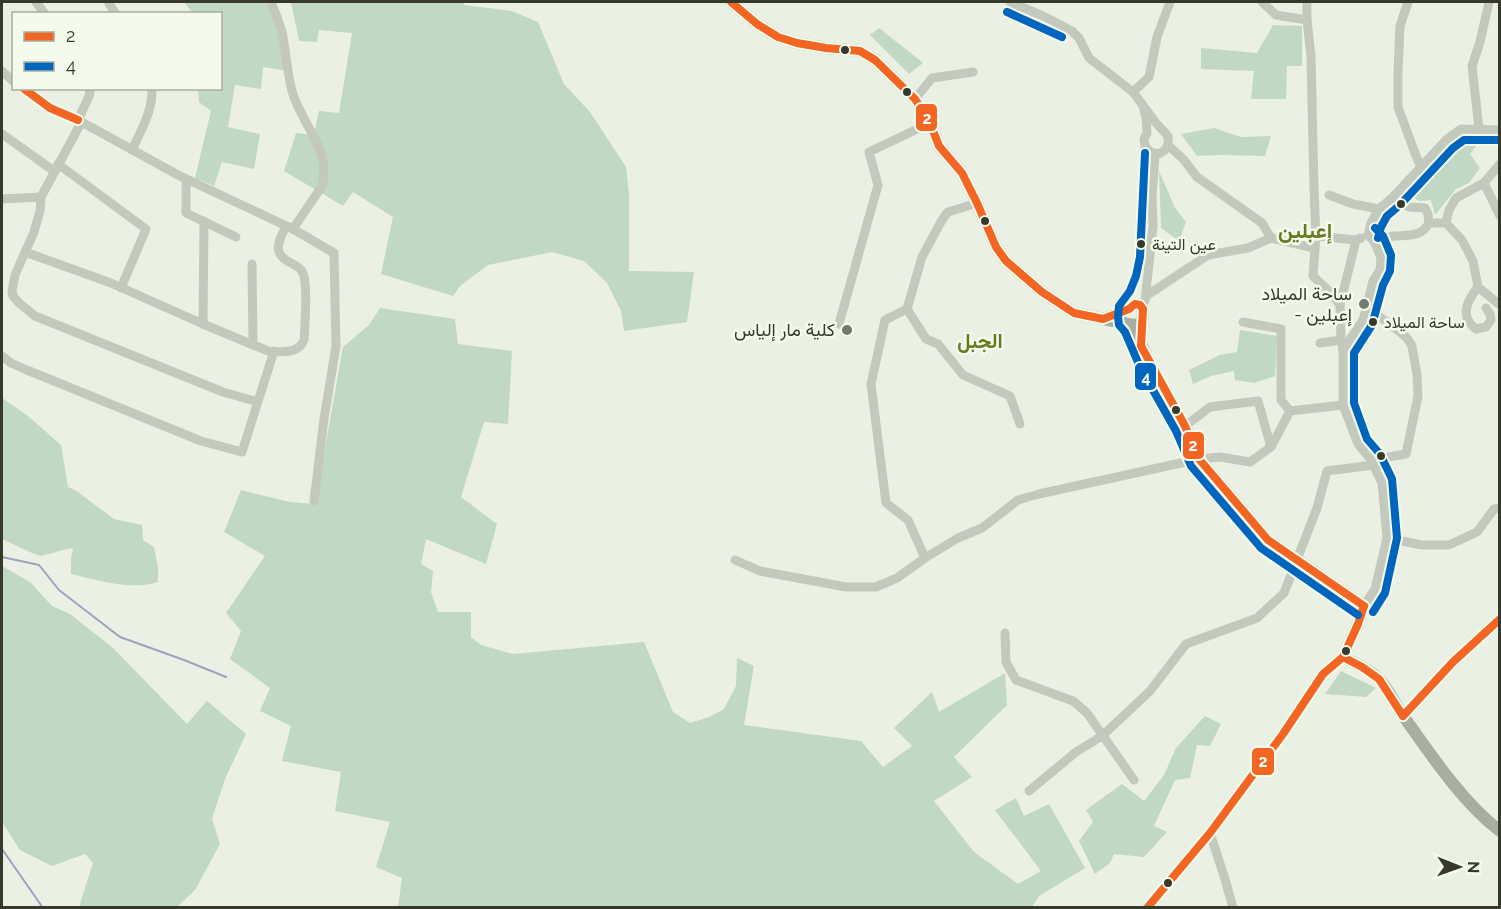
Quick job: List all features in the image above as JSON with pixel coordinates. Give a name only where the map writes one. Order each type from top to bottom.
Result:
[{"type":"main road","points":[[731,2],[757,24],[778,37],[797,43],[862,52],[875,60],[915,99],[930,123],[939,146],[962,173],[996,247],[1006,261],[1042,292],[1074,313],[1103,319],[1135,315],[1141,346],[1185,426],[1199,459],[1268,540],[1364,606],[1343,657],[1379,679],[1403,716],[1462,794],[1500,831]]},
{"type":"street","points":[[25,252],[121,288],[268,351],[292,350],[302,346],[304,340],[304,275],[299,267],[280,256],[279,241],[322,186],[324,169],[317,142],[293,94],[281,30],[272,2]]},
{"type":"street","points":[[1010,2],[1072,31],[1079,38],[1089,57],[1134,92],[1168,136],[1168,145],[1163,152],[1155,154],[1145,146],[1144,139],[1147,133],[1143,105]]},
{"type":"street","points":[[1134,92],[1149,77],[1157,37],[1170,2]]},
{"type":"street","points":[[1262,2],[1276,15],[1307,20]]},
{"type":"street","points":[[1307,2],[1311,56],[1316,236],[1313,276],[1340,305]]},
{"type":"street","points":[[1408,2],[1400,26],[1398,107],[1421,167]]},
{"type":"street","points":[[1479,129],[1472,66],[1489,2]]},
{"type":"street","points":[[109,4],[115,12]]},
{"type":"street","points":[[915,99],[932,78],[973,72]]},
{"type":"street","points":[[25,90],[51,108],[186,179],[290,227],[334,253],[336,346],[314,501]]},
{"type":"street","points":[[90,90],[79,122],[41,197],[34,232],[15,275],[13,296],[35,316],[223,392],[258,402]]},
{"type":"street","points":[[132,150],[147,118],[152,90]]},
{"type":"street","points":[[839,324],[878,185],[869,152],[930,123]]},
{"type":"street","points":[[1147,133],[1156,129],[1163,131]]},
{"type":"street","points":[[1342,345],[1363,320],[1373,281],[1380,270],[1381,258],[1371,238],[1371,223],[1379,208],[1392,198],[1446,140],[1461,129],[1500,130]]},
{"type":"street","points":[[2,134],[146,229],[121,288]]},
{"type":"street","points":[[1168,145],[1197,177],[1262,223],[1271,238]]},
{"type":"street","points":[[1146,296],[1153,226],[1152,197],[1155,154]]},
{"type":"street","points":[[1446,223],[1449,210],[1456,198],[1484,183],[1500,164]]},
{"type":"street","points":[[186,179],[186,213],[236,237]]},
{"type":"street","points":[[1484,183],[1500,216]]},
{"type":"street","points":[[1329,195],[1353,204],[1379,208]]},
{"type":"street","points":[[2,199],[41,197]]},
{"type":"street","points":[[1316,236],[1356,240],[1415,235],[1426,229],[1429,223],[1425,208],[1409,207],[1392,198]]},
{"type":"street","points":[[925,558],[908,520],[886,503],[871,384],[885,320],[907,309],[922,257],[942,220],[948,212],[977,203]]},
{"type":"street","points":[[203,324],[204,222]]},
{"type":"street","points":[[1429,223],[1446,223],[1462,240],[1473,261],[1478,287],[1500,305]]},
{"type":"street","points":[[1135,315],[1146,296],[1209,255],[1248,248],[1271,238],[1314,248]]},
{"type":"street","points":[[1356,240],[1340,305],[1342,405],[1358,444],[1372,463],[1382,483],[1387,538],[1375,589],[1364,606]]},
{"type":"street","points":[[252,264],[253,345]]},
{"type":"street","points":[[1135,315],[1147,274]]},
{"type":"street","points":[[1478,287],[1466,307],[1469,323],[1476,329],[1486,327],[1491,320],[1486,308]]},
{"type":"street","points":[[1029,791],[1076,752],[1102,736],[1150,691],[1186,644],[1257,618],[1284,593],[1317,508],[1327,471],[1406,454],[1418,396],[1412,346],[1407,338],[1366,307]]},
{"type":"street","points":[[907,309],[926,339],[938,344],[963,375],[1010,396],[1020,424]]},
{"type":"street","points":[[1243,322],[1281,329],[1281,400],[1290,411]]},
{"type":"street","points":[[1320,343],[1342,345]]},
{"type":"street","points":[[2,356],[27,370],[201,441],[242,452],[274,351]]},
{"type":"street","points":[[1185,426],[1210,407],[1258,401],[1271,447]]},
{"type":"street","points":[[1290,411],[1342,405]]},
{"type":"street","points":[[735,560],[760,571],[846,587],[876,587],[897,578],[958,538],[982,528],[1018,500],[1199,459],[1220,457],[1250,462],[1271,447],[1290,411]]},
{"type":"street","points":[[1387,538],[1422,545],[1449,545],[1477,532],[1494,509],[1500,508]]},
{"type":"street","points":[[1403,716],[1453,662],[1500,619]]},
{"type":"street","points":[[1005,633],[1006,662],[1016,680],[1073,701],[1087,713],[1134,780]]},
{"type":"street","points":[[1147,908],[1210,833],[1283,734],[1323,674],[1343,657]]},
{"type":"street","points":[[1210,833],[1233,908]]},
{"type":"green space","points":[[184,2],[270,2],[289,71],[263,67],[261,89],[235,85],[228,127],[260,134],[254,169],[222,162],[214,186],[195,178],[211,111],[199,102],[198,90],[222,90],[222,12],[192,12]]},
{"type":"green space","points":[[291,2],[464,2],[464,5],[512,11],[538,22],[564,84],[590,112],[626,167],[629,194],[629,271],[694,272],[687,322],[624,331],[621,311],[607,283],[584,261],[552,252],[488,265],[460,286],[453,296],[381,274],[393,217],[353,192],[343,206],[284,171],[296,133],[314,135],[319,111],[339,113],[352,33],[319,30],[317,42],[299,41]]},
{"type":"green space","points":[[1273,25],[1302,26],[1302,66],[1287,66],[1286,99],[1251,99],[1254,71],[1201,69],[1201,48],[1257,53]]},
{"type":"green space","points":[[879,28],[923,63],[909,74],[870,35]]},
{"type":"green space","points":[[1214,128],[1241,137],[1271,136],[1265,156],[1197,156],[1181,134]]},
{"type":"green space","points":[[1485,135],[1470,154],[1480,168],[1469,183],[1456,189],[1435,215],[1431,200],[1419,201],[1409,194],[1459,138]]},
{"type":"green space","points":[[1159,171],[1175,208],[1186,222],[1179,241],[1161,228]]},
{"type":"green space","points":[[380,308],[455,319],[458,344],[512,351],[508,424],[484,422],[461,497],[497,524],[486,564],[426,539],[421,564],[433,571],[431,592],[438,612],[471,612],[471,637],[481,645],[513,654],[644,642],[673,712],[690,723],[724,709],[736,686],[737,658],[754,666],[744,725],[861,741],[883,767],[912,746],[894,728],[932,692],[939,712],[1005,673],[1007,705],[954,757],[972,777],[934,801],[974,852],[1018,884],[1041,871],[995,810],[1016,798],[1024,816],[1049,804],[1085,868],[1039,896],[1032,907],[398,907],[402,878],[376,867],[390,822],[335,811],[341,772],[282,761],[291,726],[260,711],[270,688],[230,659],[241,631],[226,613],[265,556],[224,532],[241,490],[290,502],[315,504],[343,347],[369,325]]},
{"type":"green space","points":[[1240,330],[1277,336],[1275,376],[1254,383],[1235,380],[1234,371],[1211,376],[1193,384],[1189,370],[1220,355],[1237,352]]},
{"type":"green space","points":[[2,398],[28,416],[61,445],[68,487],[114,519],[142,525],[143,540],[154,547],[158,582],[126,585],[71,574],[73,550],[71,548],[41,556],[2,539]]},
{"type":"green space","points":[[2,566],[30,582],[52,606],[70,614],[113,648],[187,724],[207,701],[246,734],[225,779],[212,819],[220,844],[195,890],[177,907],[79,907],[93,863],[85,854],[52,866],[20,850],[2,822]]},
{"type":"green space","points":[[1341,671],[1376,688],[1366,697],[1325,694]]},
{"type":"green space","points":[[1205,716],[1221,724],[1210,746],[1197,745],[1190,778],[1175,780],[1154,826],[1167,832],[1144,857],[1114,854],[1110,863],[1095,874],[1079,841],[1093,822],[1086,810],[1122,784],[1144,801],[1164,775],[1176,748]]},
{"type":"waterway","points":[[2,557],[39,565],[59,590],[120,637],[226,677]]},
{"type":"waterway","points":[[2,849],[43,908]]},
{"type":"transit line","name":"2","points":[[731,2],[757,24],[778,37],[826,48],[860,51],[875,60],[915,99],[930,123],[939,146],[962,173],[996,247],[1006,261],[1042,292],[1074,313],[1103,319],[1129,309],[1135,304],[1140,305],[1143,309],[1141,346],[1185,426],[1199,459],[1268,540],[1364,606]]},
{"type":"transit line","name":"4","points":[[1007,12],[1062,37]]},
{"type":"transit line","name":"2","points":[[26,90],[50,108],[78,120]]},
{"type":"transit line","name":"4","points":[[1378,238],[1387,216],[1453,148],[1464,140],[1500,140]]},
{"type":"transit line","name":"4","points":[[1145,153],[1140,257],[1130,291],[1119,306],[1119,325],[1125,332],[1140,367],[1176,431],[1191,466],[1261,548],[1358,615]]},
{"type":"transit line","name":"4","points":[[1373,612],[1385,593],[1397,538],[1392,479],[1380,454],[1367,439],[1354,403],[1354,353],[1372,325],[1383,285],[1390,271],[1391,255],[1383,236],[1375,228]]},
{"type":"transit line","name":"2","points":[[1147,908],[1210,833],[1283,734],[1323,674],[1343,657],[1364,606]]},
{"type":"transit line","name":"2","points":[[1403,716],[1453,662],[1500,619]]},
{"type":"transit line","name":"2","points":[[1343,657],[1379,679],[1403,716]]},
{"type":"place","name":"عين التينة","points":[[1141,244]]},
{"type":"place","name":"ساحة الميلاد - إعبلين","points":[[1364,304]]},
{"type":"place","name":"ساحة الميلاد","points":[[1373,322]]},
{"type":"place","name":"كلية مار إلياس","points":[[847,330]]},
{"type":"district","name":"إعبلين","points":[[1305,231]]},
{"type":"district","name":"الجبل","points":[[980,341]]}]
